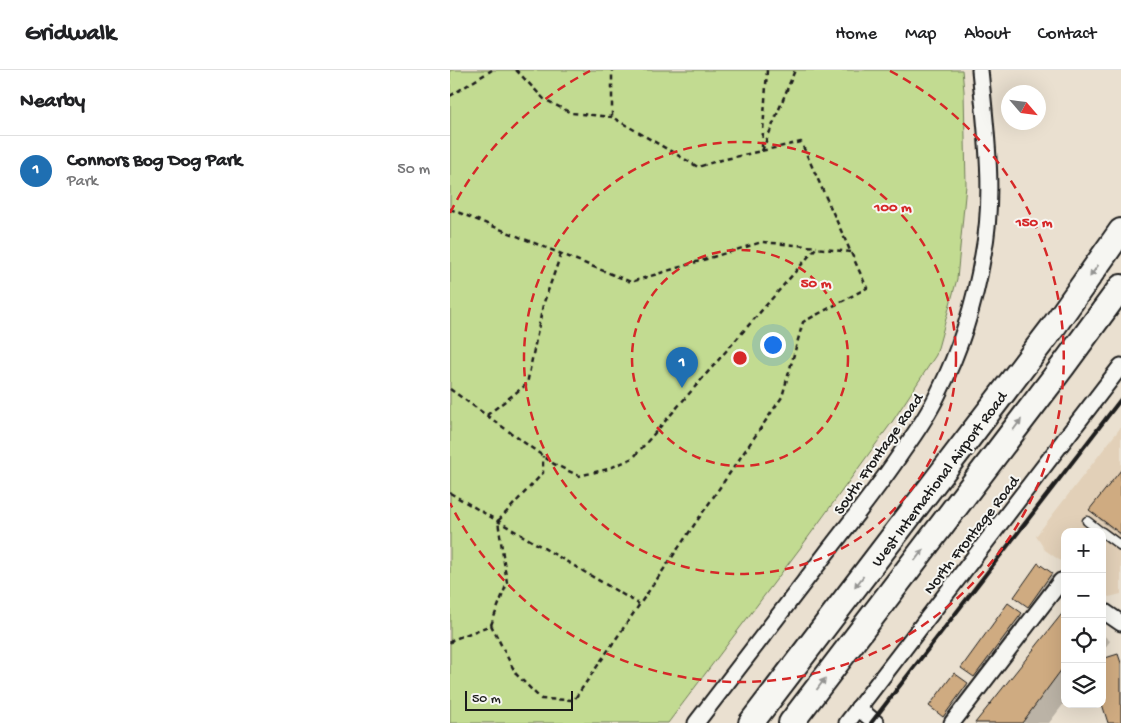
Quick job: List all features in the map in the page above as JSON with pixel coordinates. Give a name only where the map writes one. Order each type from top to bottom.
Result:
[{"type":"main road","name":"West International Airport Road","points":[[752,723],[1054,326],[1121,231]]},
{"type":"main road","name":"West International Airport Road","points":[[791,723],[1121,287]]},
{"type":"street","name":"South Frontage Road","points":[[696,723],[883,480],[917,431],[937,396],[954,360],[969,318],[984,253],[988,215],[989,179],[980,70]]},
{"type":"street","name":"North Frontage Road","points":[[847,723],[1121,366]]},
{"type":"street","points":[[952,723],[1061,581]]},
{"type":"street","points":[[1106,613],[1121,624]]},
{"type":"street","points":[[858,708],[876,723]]},
{"type":"lane","points":[[1087,521],[1097,528]]},
{"type":"lane","points":[[1106,535],[1121,546]]},
{"type":"path","points":[[450,96],[492,70]]},
{"type":"path","points":[[498,521],[507,583],[491,625],[516,674],[540,699],[574,700],[782,396],[803,322],[867,288],[801,142],[698,167],[612,117],[571,113],[544,99],[516,70]]},
{"type":"path","points":[[612,70],[612,117]]},
{"type":"path","points":[[762,151],[768,70]]},
{"type":"path","points":[[762,151],[795,70]]},
{"type":"path","points":[[450,209],[631,282],[762,242],[851,252]]},
{"type":"path","points":[[450,389],[554,464],[579,476],[608,469],[633,458],[816,248],[851,252]]},
{"type":"path","points":[[486,415],[527,384],[543,305],[561,254]]},
{"type":"path","points":[[498,521],[543,473],[543,456]]},
{"type":"path","points":[[450,493],[639,604]]},
{"type":"path","points":[[450,643],[452,640],[491,625]]},
{"type":"shaded area","points":[[1121,427],[1121,594],[1109,597],[1106,595],[1106,528],[1061,528],[1061,561],[1045,550],[1036,536]]},
{"type":"green space","points":[[450,70],[962,70],[966,185],[957,279],[936,355],[892,422],[801,547],[668,723],[450,723]]},
{"type":"building","points":[[1121,470],[1121,534],[1089,510]]},
{"type":"building","points":[[1038,563],[1052,573],[1028,607],[1014,597]]},
{"type":"building","points":[[1008,603],[1022,613],[974,677],[961,668]]},
{"type":"building","points":[[1061,615],[1061,670],[1022,723],[975,723]]},
{"type":"building","points":[[1118,654],[1121,663],[1121,723],[1108,723],[1103,708],[1106,708],[1106,658]]},
{"type":"building","points":[[954,673],[968,683],[943,717],[929,706]]},
{"type":"railway","points":[[871,723],[1121,399]]},
{"type":"place","name":"Connors Bog Dog Park","points":[[682,388]]}]
